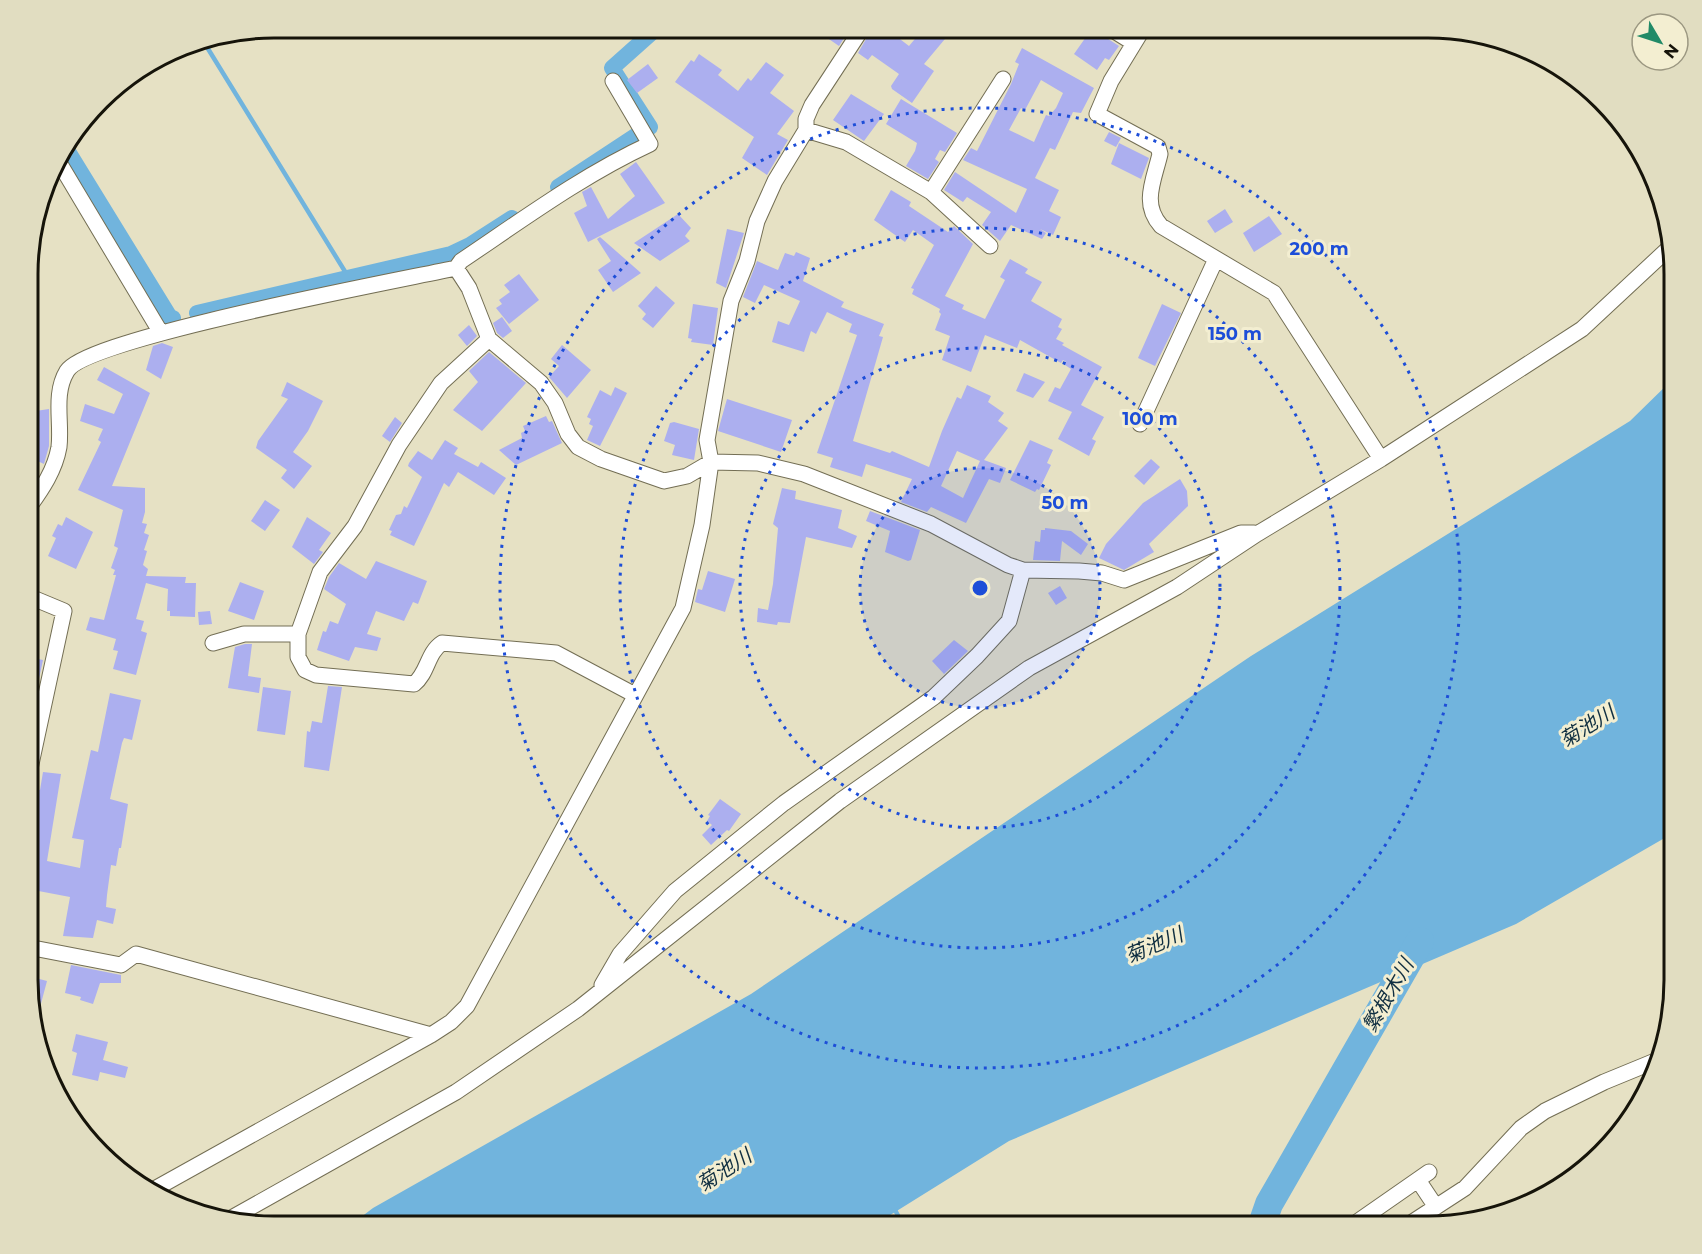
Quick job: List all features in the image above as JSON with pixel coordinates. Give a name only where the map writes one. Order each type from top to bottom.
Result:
[{"type":"street","points":[[159,1187],[431,1035],[451,1022],[467,1006],[683,608],[702,525],[711,462],[707,440],[731,301],[747,261],[757,221],[776,181],[806,130],[806,119],[812,105],[856,38]]},
{"type":"street","points":[[1126,38],[1132,42]]},
{"type":"street","points":[[1135,38],[1111,81],[1097,114],[1158,147],[1160,154],[1149,207],[1153,218],[1161,226],[1274,293],[1381,459]]},
{"type":"street","points":[[931,192],[1003,79]]},
{"type":"street","points":[[38,494],[49,479],[58,448],[58,397],[67,370],[90,355],[193,323],[456,268],[461,261],[614,160],[650,144],[613,81]]},
{"type":"street","points":[[806,130],[846,142],[931,192],[990,246]]},
{"type":"street","points":[[62,168],[161,333]]},
{"type":"street","points":[[239,1214],[456,1092],[598,993],[840,801],[1029,668],[1177,587],[1582,329],[1663,253]]},
{"type":"street","points":[[1140,424],[1216,259]]},
{"type":"street","points":[[456,268],[469,288],[489,339],[541,383],[555,403],[568,434],[578,447],[601,459],[664,481],[687,476],[711,462],[758,463],[804,474],[932,524],[1008,565],[1023,570],[1102,573],[1124,580],[1240,533],[1257,534]]},
{"type":"street","points":[[489,339],[441,383],[399,445],[355,526],[320,572],[298,634],[298,657],[305,670],[316,675],[414,684],[422,678],[433,649],[442,643],[556,653],[635,695]]},
{"type":"street","points":[[598,993],[620,954],[675,891],[784,803],[934,697],[976,656],[1009,621],[1023,570]]},
{"type":"street","points":[[38,601],[64,610],[38,731]]},
{"type":"street","points":[[213,643],[244,634],[298,634]]},
{"type":"street","points":[[38,949],[121,965],[136,954],[431,1035]]},
{"type":"street","points":[[1422,1216],[1465,1188],[1521,1128],[1545,1111],[1604,1082],[1650,1063]]},
{"type":"street","points":[[1366,1216],[1424,1176],[1436,1207]]},
{"type":"water","name":"菊池川","points":[[1664,388],[1664,838],[1516,924],[1009,1141],[889,1216],[362,1216],[751,994],[1251,656],[1630,421]]},
{"type":"building","points":[[827,38],[844,38],[839,46]]},
{"type":"building","points":[[867,38],[898,38],[909,46],[916,38],[946,38],[924,64],[934,71],[912,103],[892,89],[891,86],[899,74],[872,55],[868,60],[858,53]]},
{"type":"building","points":[[1085,38],[1107,38],[1119,46],[1109,60],[1105,58],[1097,70],[1074,54]]},
{"type":"building","points":[[1022,48],[1094,88],[1081,113],[1073,112],[1055,150],[1050,148],[1035,178],[1059,190],[1049,211],[1061,217],[1053,235],[1040,229],[1046,233],[1042,239],[1011,225],[1000,241],[982,225],[991,212],[967,197],[963,202],[944,190],[955,172],[1016,213],[1027,189],[963,160],[971,148],[977,151],[1011,84],[1019,64],[1015,62]],"holes":[[[1041,80],[1063,93],[1056,108],[1049,116],[1046,115],[1034,142],[1009,130],[1021,108],[1025,110]]]},
{"type":"building","points":[[699,54],[722,70],[718,75],[738,91],[748,78],[751,81],[766,62],[784,75],[770,93],[794,111],[777,134],[788,140],[767,175],[742,158],[754,137],[675,82],[691,60],[694,62]]},
{"type":"building","points":[[648,64],[658,78],[637,93],[627,80]]},
{"type":"building","points":[[851,94],[884,114],[864,141],[833,120]]},
{"type":"building","points":[[901,99],[957,133],[945,152],[940,150],[935,159],[939,162],[928,179],[906,166],[917,143],[886,124]]},
{"type":"building","points":[[1109,132],[1121,138],[1116,147],[1104,141]]},
{"type":"building","points":[[1119,143],[1149,158],[1141,179],[1111,164]]},
{"type":"building","points":[[636,162],[665,203],[588,242],[574,213],[587,206],[582,192],[591,187],[608,219],[635,196],[620,174]]},
{"type":"building","points":[[891,190],[911,202],[909,206],[948,232],[954,226],[973,244],[945,296],[964,305],[962,309],[985,319],[1005,280],[1000,277],[1010,259],[1028,269],[1025,273],[1042,282],[1031,301],[1062,319],[1058,327],[1062,329],[1056,339],[1064,343],[1062,345],[1102,367],[1081,405],[1104,417],[1092,439],[1096,441],[1089,456],[1058,439],[1072,412],[1048,401],[1055,387],[1060,389],[1071,369],[1065,365],[1066,362],[1063,360],[1061,363],[1020,340],[1017,348],[985,335],[971,372],[942,360],[950,336],[935,330],[941,314],[940,309],[912,294],[914,289],[911,288],[934,245],[913,230],[905,242],[874,220]]},
{"type":"building","points":[[1225,209],[1233,222],[1215,233],[1207,221]]},
{"type":"building","points":[[678,214],[691,228],[685,236],[690,241],[660,261],[634,243]]},
{"type":"building","points":[[1269,216],[1282,234],[1254,252],[1243,233]]},
{"type":"building","points":[[727,229],[744,233],[726,288],[716,283]]},
{"type":"building","points":[[600,237],[641,273],[613,292],[598,270],[611,261],[597,239]]},
{"type":"building","points":[[796,252],[810,258],[803,281],[844,302],[841,307],[884,324],[879,336],[883,337],[853,441],[890,453],[892,451],[929,467],[957,397],[961,399],[967,385],[991,396],[988,402],[1004,413],[998,421],[1008,428],[984,460],[1006,468],[1000,483],[989,479],[966,523],[931,507],[927,512],[901,502],[912,479],[866,464],[862,477],[830,467],[833,458],[817,453],[857,335],[849,332],[852,324],[827,312],[816,334],[811,331],[804,352],[772,342],[778,321],[789,325],[800,301],[764,285],[755,303],[743,297],[757,261],[778,270],[785,253],[794,256]],"holes":[[[957,451],[980,461],[963,498],[941,486]]]},
{"type":"building","points":[[519,274],[539,300],[509,324],[496,308],[502,304],[499,300],[510,292],[504,285]]},
{"type":"building","points":[[656,286],[675,303],[653,328],[642,319],[646,314],[638,306]]},
{"type":"building","points":[[693,304],[718,308],[713,345],[691,342],[692,339],[688,338]]},
{"type":"building","points":[[1162,304],[1181,313],[1155,366],[1138,358]]},
{"type":"building","points":[[502,317],[512,331],[503,338],[497,333],[493,323]]},
{"type":"building","points":[[469,325],[477,336],[467,346],[458,335]]},
{"type":"building","points":[[162,343],[173,347],[161,379],[146,370],[153,346]]},
{"type":"building","points":[[562,345],[591,370],[567,398],[549,377],[559,366],[551,359]]},
{"type":"building","points":[[489,352],[526,383],[482,431],[453,410],[478,382],[469,371]]},
{"type":"building","points":[[104,367],[150,393],[112,486],[145,488],[145,512],[142,523],[147,524],[144,533],[149,535],[144,550],[147,551],[143,565],[148,569],[146,576],[186,577],[185,583],[196,583],[195,617],[170,616],[170,611],[167,611],[168,589],[146,583],[136,619],[144,621],[141,631],[147,633],[136,675],[113,669],[118,651],[113,650],[116,639],[86,630],[90,617],[104,620],[116,575],[113,575],[115,570],[111,568],[118,548],[114,546],[123,510],[78,490],[101,442],[98,440],[103,429],[80,421],[85,404],[114,414],[123,394],[97,380]]},
{"type":"building","points":[[1024,373],[1045,382],[1033,398],[1016,391]]},
{"type":"building","points":[[287,382],[323,401],[308,431],[293,452],[312,466],[294,489],[281,478],[287,470],[256,448],[258,441],[288,399],[281,396]]},
{"type":"building","points":[[615,387],[627,393],[600,446],[587,440],[593,426],[589,424],[591,419],[587,417],[600,390],[611,396]]},
{"type":"building","points":[[727,399],[792,420],[781,452],[718,431]]},
{"type":"building","points":[[49,409],[49,446],[44,464],[38,461],[38,411]]},
{"type":"building","points":[[546,416],[549,422],[552,421],[562,443],[516,465],[499,450],[522,438],[521,433],[525,431],[523,426]]},
{"type":"building","points":[[395,417],[402,423],[390,442],[382,436]]},
{"type":"building","points":[[670,423],[699,429],[694,460],[672,455],[675,445],[664,441]]},
{"type":"building","points":[[445,440],[458,448],[454,454],[478,467],[481,462],[506,478],[494,495],[458,472],[449,487],[444,483],[414,546],[390,535],[392,531],[389,530],[396,515],[401,514],[404,506],[407,508],[422,477],[408,466],[409,463],[418,451],[432,460]]},
{"type":"building","points":[[1030,440],[1053,450],[1047,463],[1051,465],[1039,490],[1035,492],[1010,480]]},
{"type":"building","points":[[1151,459],[1160,467],[1144,485],[1134,476]]},
{"type":"building","points":[[1180,479],[1187,491],[1188,506],[1149,544],[1154,552],[1124,570],[1099,558],[1106,544],[1143,503]]},
{"type":"building","points":[[782,488],[796,491],[795,499],[842,510],[838,528],[857,536],[852,548],[806,537],[790,623],[778,622],[777,625],[757,622],[758,608],[768,610],[773,584],[778,528],[773,524]]},
{"type":"building","points":[[265,500],[280,510],[265,531],[251,521]]},
{"type":"building","points":[[870,511],[920,530],[911,560],[908,561],[885,552],[890,531],[866,521]]},
{"type":"building","points":[[66,517],[93,532],[76,569],[48,556],[56,538],[52,536],[58,524],[62,526]]},
{"type":"building","points":[[307,517],[331,533],[319,550],[323,552],[314,564],[292,547]]},
{"type":"building","points":[[1045,528],[1071,531],[1088,544],[1081,555],[1062,541],[1060,561],[1033,560],[1035,541],[1040,542],[1041,530]]},
{"type":"building","points":[[376,561],[427,581],[418,604],[413,602],[404,621],[376,611],[367,634],[381,638],[377,651],[355,647],[349,661],[317,650],[323,631],[326,632],[330,621],[338,624],[346,604],[324,589],[329,577],[339,563],[366,579]]},
{"type":"building","points":[[708,571],[735,579],[725,612],[695,602],[698,589],[702,590]]},
{"type":"building","points":[[240,582],[264,591],[254,620],[228,611]]},
{"type":"building","points":[[1060,586],[1067,598],[1056,605],[1048,593]]},
{"type":"building","points":[[210,611],[212,624],[199,625],[198,612]]},
{"type":"building","points":[[954,640],[968,651],[944,674],[932,661]]},
{"type":"building","points":[[252,644],[248,676],[261,678],[259,693],[228,688],[235,647]]},
{"type":"building","points":[[38,659],[43,660],[38,683]]},
{"type":"building","points":[[328,686],[342,687],[329,771],[304,767],[307,731],[310,732],[312,721],[322,723]]},
{"type":"building","points":[[263,687],[291,691],[285,735],[257,731]]},
{"type":"building","points":[[110,693],[141,700],[132,740],[124,738],[122,743],[110,799],[128,804],[121,848],[119,848],[116,866],[111,865],[107,895],[106,907],[116,909],[113,924],[97,920],[93,938],[63,936],[70,897],[38,891],[38,790],[40,790],[43,772],[61,774],[47,861],[80,868],[84,840],[72,838],[91,750],[98,752]]},
{"type":"building","points":[[720,799],[741,814],[729,831],[727,830],[711,845],[702,835],[712,825],[707,821],[710,816],[708,815]]},
{"type":"building","points":[[71,965],[121,975],[121,983],[100,983],[93,1004],[80,1000],[81,997],[65,993]]},
{"type":"building","points":[[38,979],[47,981],[40,1008]]},
{"type":"building","points":[[76,1034],[108,1042],[103,1060],[128,1067],[125,1078],[100,1072],[98,1081],[72,1075],[77,1053],[72,1051]]},
{"type":"waterway","points":[[646,38],[612,68],[650,127],[647,129]]},
{"type":"waterway","points":[[207,47],[349,278]]},
{"type":"waterway","points":[[558,187],[640,133]]},
{"type":"waterway","points":[[70,154],[171,319],[173,318]]},
{"type":"waterway","points":[[197,313],[451,254],[470,245],[512,218]]},
{"type":"waterway","name":"繁根木川","points":[[1265,1216],[1269,1204],[1420,941]]},
{"type":"waterway","points":[[894,1208],[898,1216]]}]
